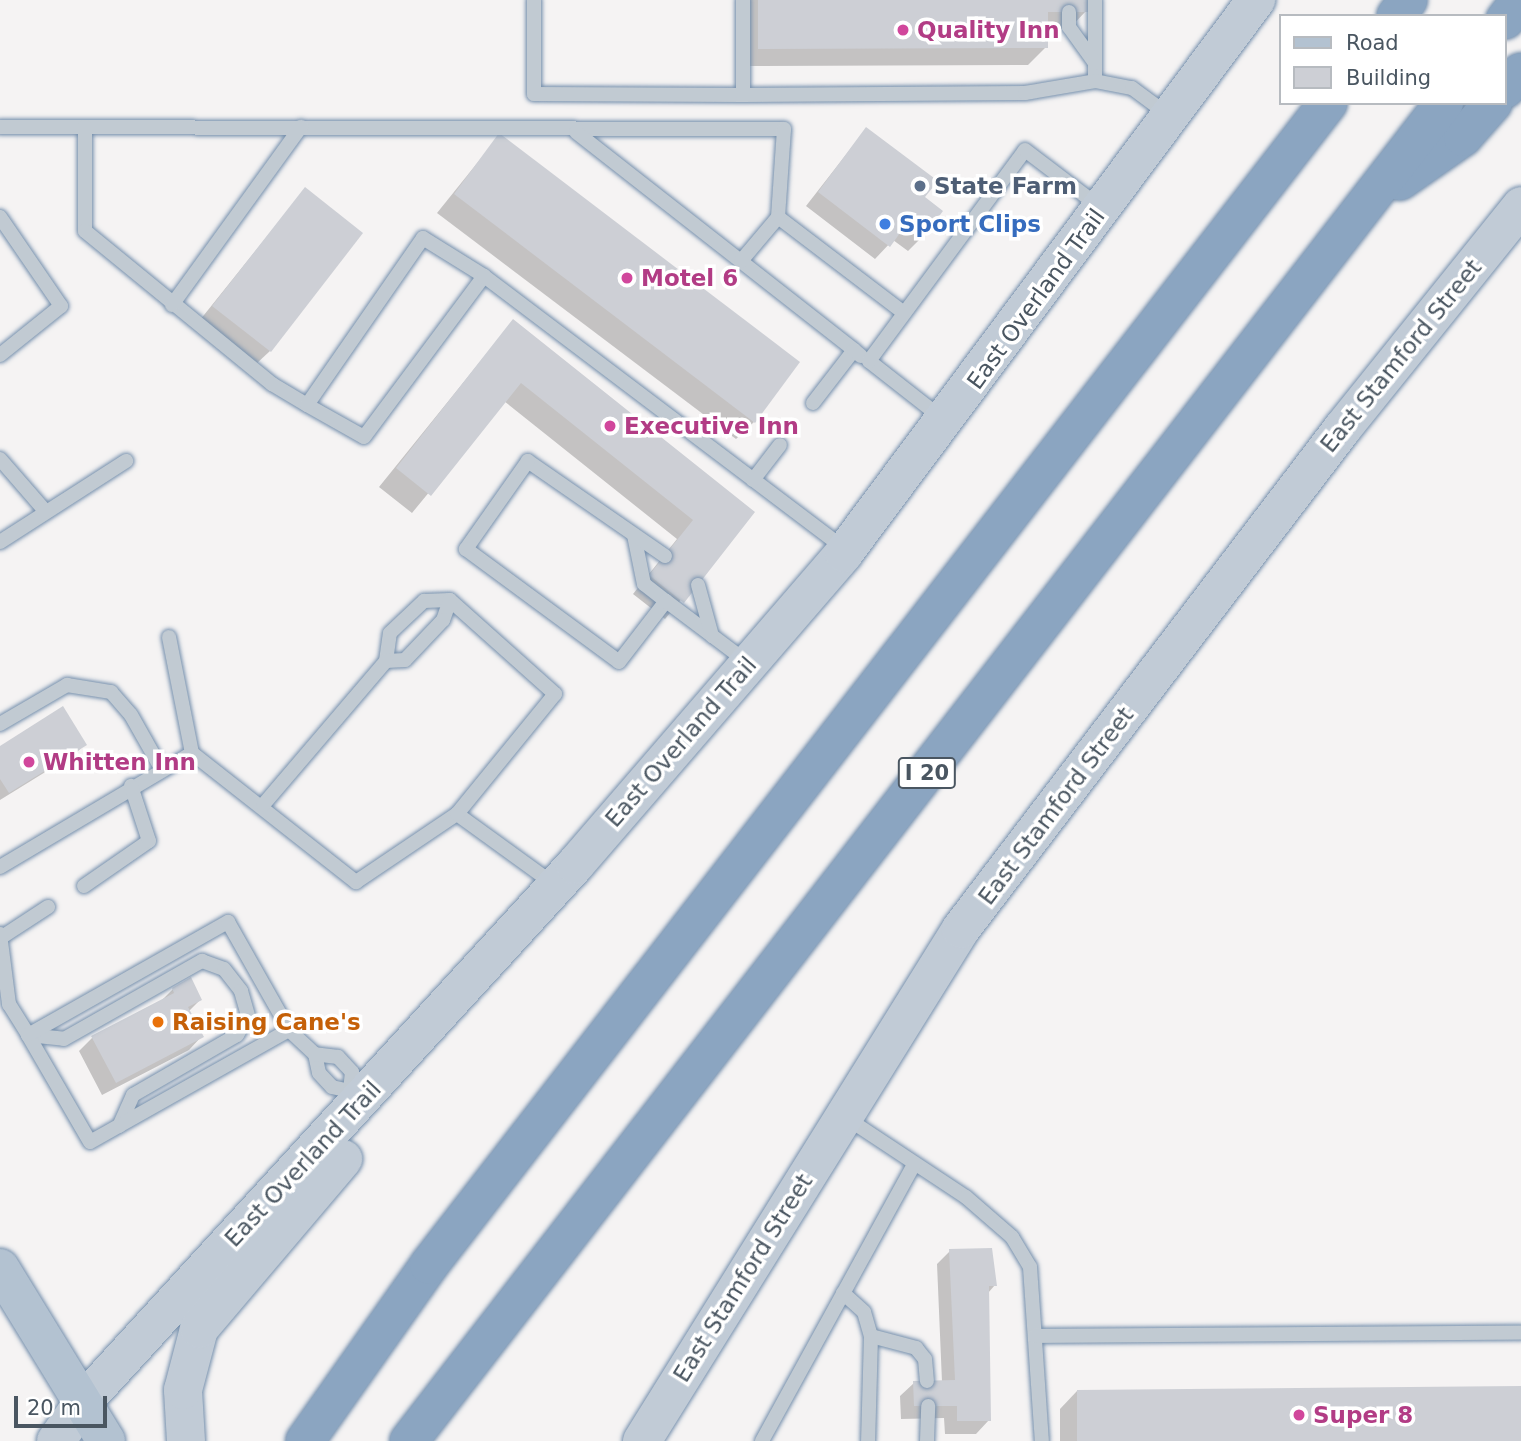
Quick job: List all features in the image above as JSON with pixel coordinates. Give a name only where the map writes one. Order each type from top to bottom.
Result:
[{"type":"highway","points":[[1507,17],[1520,0]]},
{"type":"highway","points":[[1507,87],[1521,72]]},
{"type":"highway","points":[[305,1441],[429,1265],[1326,105]]},
{"type":"highway","name":"I 20","points":[[409,1441],[1372,200],[1443,105]]},
{"type":"highway","points":[[1372,200],[1463,136],[1491,105]]},
{"type":"main road","name":"East Overland Trail","points":[[56,1441],[84,1401],[356,1096],[475,976],[556,886],[846,550],[946,421],[1256,0]]},
{"type":"main road","name":"East Stamford Street","points":[[642,1441],[961,929],[1342,429],[1521,206]]},
{"type":"main road","points":[[186,1441],[183,1390],[199,1329],[246,1268],[394,1102],[475,976]]},
{"type":"main road","points":[[0,1268],[84,1401],[106,1441]]},
{"type":"lane","points":[[534,0],[534,94],[1025,93],[1095,81],[1132,88],[1170,116]]},
{"type":"lane","points":[[743,0],[743,95]]},
{"type":"lane","points":[[1095,0],[1095,81]]},
{"type":"lane","points":[[1069,12],[1069,27],[1095,63]]},
{"type":"lane","points":[[0,127],[301,127],[576,132],[784,130],[778,218],[741,261]]},
{"type":"lane","points":[[85,127],[85,231],[172,305],[272,384],[365,437],[484,276]]},
{"type":"lane","points":[[172,305],[301,127]]},
{"type":"lane","points":[[576,132],[946,421]]},
{"type":"lane","points":[[869,361],[1025,150],[1103,209]]},
{"type":"lane","points":[[0,217],[61,306],[0,355]]},
{"type":"lane","points":[[778,218],[904,313]]},
{"type":"lane","points":[[307,404],[423,238],[484,276],[846,550]]},
{"type":"lane","points":[[813,403],[854,350]]},
{"type":"lane","points":[[753,480],[780,445]]},
{"type":"lane","points":[[0,459],[46,512]]},
{"type":"lane","points":[[0,542],[126,461]]},
{"type":"lane","points":[[665,556],[528,461],[466,549],[619,662],[666,601]]},
{"type":"lane","points":[[634,535],[644,584],[749,663]]},
{"type":"lane","points":[[698,585],[712,635]]},
{"type":"lane","points":[[386,661],[405,660],[443,620],[450,600]]},
{"type":"lane","points":[[169,637],[192,753],[263,805],[356,882],[457,814],[555,694],[450,600],[424,601],[390,633],[386,661],[263,805]]},
{"type":"lane","points":[[0,724],[67,685],[111,692],[131,715],[162,768]]},
{"type":"lane","points":[[0,867],[131,786],[192,753]]},
{"type":"lane","points":[[84,886],[149,841],[131,786]]},
{"type":"lane","points":[[457,814],[556,886]]},
{"type":"lane","points":[[48,907],[1,936],[5,1006],[27,1035],[90,1142],[289,1030]]},
{"type":"lane","points":[[27,1035],[228,922],[289,1030],[315,1054],[338,1057],[352,1072],[356,1096]]},
{"type":"lane","points":[[27,1035],[64,1039],[202,961],[224,970],[242,991],[248,1016],[237,1035],[134,1095],[119,1126]]},
{"type":"lane","points":[[315,1054],[319,1073],[332,1087],[356,1096]]},
{"type":"lane","points":[[844,1116],[965,1197],[1012,1237],[1030,1267],[1041,1441]]},
{"type":"lane","points":[[762,1441],[914,1164]]},
{"type":"lane","points":[[842,1293],[864,1312],[871,1336],[868,1441]]},
{"type":"lane","points":[[1035,1336],[1521,1333]]},
{"type":"lane","points":[[871,1336],[916,1348],[925,1359],[927,1381]]},
{"type":"lane","points":[[927,1441],[928,1406]]},
{"type":"building","name":"Quality Inn","points":[[758,0],[1088,0],[1088,12],[1048,12],[1048,48],[758,49]]},
{"type":"building","points":[[866,127],[938,181],[925,197],[943,211],[922,239],[905,226],[890,247],[818,192]]},
{"type":"building","name":"Motel 6","points":[[499,133],[800,362],[755,423],[454,194]]},
{"type":"building","points":[[305,187],[363,233],[271,352],[212,306]]},
{"type":"building","name":"Executive Inn","points":[[513,319],[755,512],[684,603],[649,575],[693,520],[521,383],[431,496],[396,468]]},
{"type":"building","name":"Whitten Inn","points":[[63,706],[87,745],[9,793],[0,779],[0,746]]},
{"type":"building","name":"Raising Cane's","points":[[191,977],[202,1000],[188,1007],[204,1037],[116,1083],[91,1036],[174,993],[172,988]]},
{"type":"building","points":[[992,1248],[997,1286],[989,1286],[991,1421],[957,1421],[957,1406],[914,1406],[913,1381],[955,1380],[949,1249]]},
{"type":"building","name":"Super 8","points":[[1521,1386],[1521,1441],[1077,1441],[1077,1390]]},
{"type":"place","name":"Quality Inn","points":[[903,30]]},
{"type":"place","name":"State Farm","points":[[920,186]]},
{"type":"place","name":"Sport Clips","points":[[885,224]]},
{"type":"place","name":"Motel 6","points":[[627,278]]},
{"type":"place","name":"Executive Inn","points":[[610,426]]},
{"type":"place","name":"Whitten Inn","points":[[29,762]]},
{"type":"place","name":"Raising Cane's","points":[[158,1022]]},
{"type":"place","name":"Super 8","points":[[1299,1415]]}]
